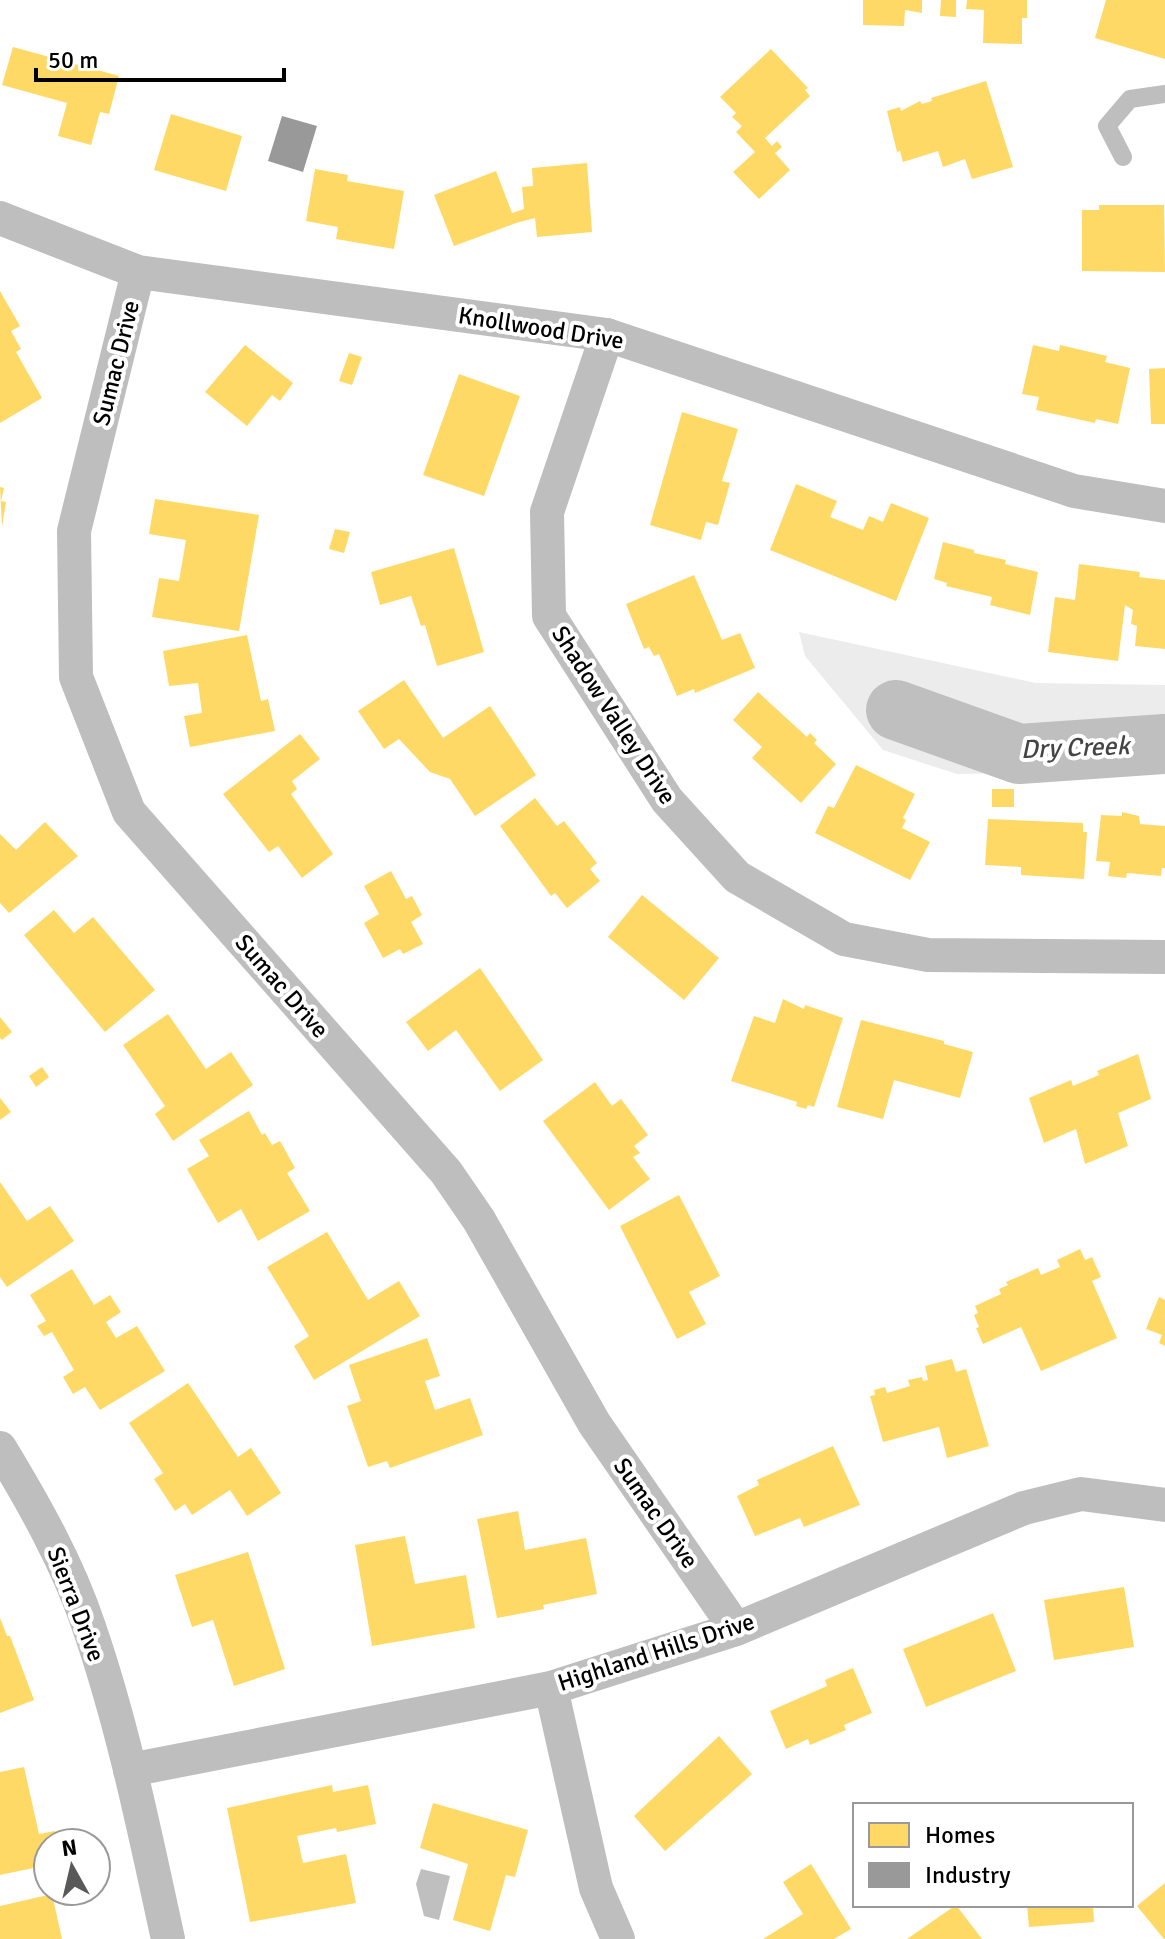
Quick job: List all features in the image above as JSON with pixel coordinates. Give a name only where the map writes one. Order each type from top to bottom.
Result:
[{"type":"street","name":"Knollwood Drive","points":[[0,218],[138,272],[607,335],[1074,491],[1165,506]]},
{"type":"street","name":"Sumac Drive","points":[[138,272],[74,531],[76,677],[129,812],[446,1172],[479,1220],[594,1423],[736,1629]]},
{"type":"street","name":"Shadow Valley Drive","points":[[607,335],[547,512],[549,616],[667,800],[737,877],[844,939],[928,955],[1165,957]]},
{"type":"street","name":"Sierra Drive","points":[[0,1448],[39,1513],[88,1625],[130,1770],[168,1939]]},
{"type":"street","name":"Highland Hills Drive","points":[[130,1770],[551,1688],[736,1629],[1024,1508],[1081,1494],[1165,1505]]},
{"type":"street","points":[[551,1688],[596,1888],[618,1939]]},
{"type":"lane","points":[[1123,157],[1107,126],[1130,99],[1165,94]]},
{"type":"shaded area","points":[[799,632],[1036,683],[1165,685],[1165,771],[957,774],[883,750],[805,656]]},
{"type":"shaded area","points":[[421,1869],[450,1876],[439,1920],[424,1916],[416,1884]]},
{"type":"building: Homes","points":[[863,0],[922,0],[922,13],[905,10],[904,26],[863,25]]},
{"type":"building: Homes","points":[[941,0],[956,0],[956,17],[940,16]]},
{"type":"building: Homes","points":[[967,0],[1027,0],[1027,18],[1022,18],[1022,44],[983,43],[984,10],[966,9]]},
{"type":"building: Homes","points":[[1106,0],[1165,0],[1165,59],[1095,38]]},
{"type":"building: Homes","points":[[13,47],[119,76],[109,114],[100,112],[91,145],[58,136],[67,103],[2,85]]},
{"type":"building: Homes","points":[[771,49],[808,88],[805,90],[810,96],[765,138],[772,146],[777,141],[782,147],[775,153],[790,170],[759,199],[733,172],[755,152],[736,132],[742,126],[732,117],[736,113],[720,97]]},
{"type":"building: Homes","points":[[986,81],[1013,167],[972,179],[965,159],[943,167],[938,151],[903,162],[900,151],[897,152],[887,111],[900,107],[901,111],[920,101],[922,104],[932,101],[931,98]]},
{"type":"building: Homes","points":[[171,114],[242,136],[226,191],[154,170]]},
{"type":"building: Homes","points":[[587,163],[592,232],[537,237],[535,218],[454,246],[434,195],[496,171],[512,213],[524,209],[522,187],[533,186],[532,168]]},
{"type":"building: Homes","points":[[315,169],[348,175],[347,181],[404,191],[394,249],[336,239],[338,227],[306,221]]},
{"type":"building: Homes","points":[[1099,205],[1164,205],[1165,272],[1082,271],[1082,210],[1099,210]]},
{"type":"building: Homes","points":[[0,291],[20,326],[11,331],[21,349],[16,352],[42,398],[0,423]]},
{"type":"building: Homes","points":[[245,345],[293,383],[280,401],[272,395],[247,426],[205,392]]},
{"type":"building: Homes","points":[[1033,345],[1059,351],[1060,345],[1107,356],[1105,362],[1130,368],[1118,424],[1096,419],[1095,423],[1036,410],[1039,397],[1022,394]]},
{"type":"building: Homes","points":[[349,353],[362,357],[352,385],[339,381]]},
{"type":"building: Homes","points":[[1165,368],[1165,424],[1151,424],[1149,369]]},
{"type":"building: Homes","points":[[459,374],[520,396],[484,496],[423,475]]},
{"type":"building: Homes","points":[[682,412],[738,429],[722,481],[730,483],[718,525],[706,522],[701,540],[650,525]]},
{"type":"building: Homes","points":[[796,484],[837,501],[830,517],[863,530],[869,516],[883,522],[891,503],[929,518],[896,601],[770,550]]},
{"type":"building: Homes","points":[[0,487],[4,488],[1,501],[6,502],[2,527]]},
{"type":"building: Homes","points":[[155,499],[259,515],[239,631],[152,617],[159,578],[179,581],[186,540],[149,534]]},
{"type":"building: Homes","points":[[335,529],[350,532],[344,553],[329,549]]},
{"type":"building: Homes","points":[[943,542],[1038,572],[1030,615],[990,605],[992,597],[946,586],[947,583],[934,579]]},
{"type":"building: Homes","points":[[454,548],[484,652],[437,666],[425,625],[421,626],[411,596],[380,605],[371,572]]},
{"type":"building: Homes","points":[[1079,564],[1140,572],[1139,577],[1165,580],[1165,649],[1135,646],[1137,626],[1131,624],[1133,610],[1125,605],[1118,661],[1048,652],[1055,597],[1075,600]]},
{"type":"building: Homes","points":[[694,575],[722,640],[740,633],[755,668],[695,693],[694,689],[677,696],[659,654],[654,656],[649,647],[644,649],[626,604]]},
{"type":"building: Homes","points":[[247,635],[261,701],[268,699],[275,731],[190,747],[184,716],[202,713],[198,683],[169,686],[163,651]]},
{"type":"building: Homes","points":[[404,680],[443,738],[490,706],[536,775],[475,816],[450,779],[430,772],[399,739],[384,749],[358,711]]},
{"type":"building: Homes","points":[[758,692],[807,737],[810,733],[817,740],[814,743],[836,764],[801,803],[752,758],[762,747],[733,720]]},
{"type":"building: Homes","points":[[300,734],[320,759],[292,781],[297,789],[291,794],[333,854],[302,878],[278,846],[269,852],[223,794]]},
{"type":"building: Homes","points":[[856,765],[915,794],[903,818],[906,820],[902,828],[930,842],[910,880],[815,833],[828,806],[834,808]]},
{"type":"building: Homes","points":[[992,789],[1014,789],[1014,807],[992,807]]},
{"type":"building: Homes","points":[[535,798],[557,826],[564,821],[597,863],[590,869],[600,881],[567,908],[555,893],[551,896],[500,826]]},
{"type":"building: Homes","points":[[1122,812],[1139,816],[1140,824],[1165,826],[1165,868],[1162,868],[1161,876],[1127,873],[1126,878],[1108,876],[1110,862],[1096,861],[1101,815],[1122,816]]},
{"type":"building: Homes","points":[[988,819],[1083,823],[1083,832],[1087,832],[1084,879],[1021,875],[1021,867],[985,865]]},
{"type":"building: Homes","points":[[45,822],[78,856],[9,913],[0,903],[0,834],[16,850]]},
{"type":"building: Homes","points":[[391,871],[406,899],[412,896],[422,915],[411,922],[423,944],[403,954],[400,949],[383,958],[364,923],[379,914],[364,886]]},
{"type":"building: Homes","points":[[642,895],[719,958],[684,1000],[608,937]]},
{"type":"building: Homes","points":[[54,910],[74,933],[93,917],[155,990],[105,1032],[24,935]]},
{"type":"building: Homes","points":[[480,968],[543,1060],[500,1091],[456,1030],[428,1051],[406,1022]]},
{"type":"building: Homes","points":[[783,999],[804,1009],[805,1005],[843,1018],[814,1107],[808,1105],[806,1109],[796,1106],[797,1102],[731,1081],[754,1016],[775,1023]]},
{"type":"building: Homes","points":[[168,1014],[206,1069],[231,1052],[253,1085],[173,1141],[155,1114],[165,1106],[123,1045]]},
{"type":"building: Homes","points":[[0,1017],[12,1032],[2,1040],[0,1038]]},
{"type":"building: Homes","points":[[861,1020],[944,1041],[944,1044],[973,1052],[960,1098],[894,1080],[883,1119],[837,1107]]},
{"type":"building: Homes","points":[[1138,1054],[1151,1099],[1118,1113],[1128,1146],[1085,1164],[1076,1129],[1044,1143],[1029,1098],[1071,1080],[1073,1086],[1099,1075],[1097,1071]]},
{"type":"building: Homes","points":[[42,1067],[49,1077],[36,1087],[29,1076]]},
{"type":"building: Homes","points":[[595,1082],[612,1106],[621,1099],[648,1135],[634,1146],[640,1153],[633,1157],[650,1179],[609,1210],[543,1121]]},
{"type":"building: Homes","points":[[0,1098],[11,1112],[0,1120]]},
{"type":"building: Homes","points":[[249,1111],[262,1135],[265,1133],[272,1145],[280,1141],[295,1168],[287,1173],[310,1211],[258,1241],[241,1209],[218,1223],[187,1169],[209,1156],[199,1140]]},
{"type":"building: Homes","points":[[0,1182],[27,1221],[50,1206],[74,1241],[7,1287],[0,1277]]},
{"type":"building: Homes","points":[[679,1195],[720,1276],[689,1292],[706,1324],[677,1339],[620,1226]]},
{"type":"building: Homes","points":[[327,1232],[368,1300],[399,1281],[420,1316],[314,1380],[294,1346],[309,1336],[267,1267]]},
{"type":"building: Homes","points":[[1080,1249],[1085,1260],[1092,1257],[1101,1277],[1092,1281],[1117,1338],[1041,1371],[1021,1327],[983,1344],[976,1328],[979,1327],[974,1315],[978,1313],[975,1306],[1001,1294],[999,1289],[1008,1285],[1006,1282],[1038,1268],[1041,1275],[1060,1267],[1057,1260]]},
{"type":"building: Homes","points":[[72,1269],[94,1305],[110,1295],[121,1312],[106,1322],[116,1338],[137,1326],[165,1371],[100,1410],[85,1387],[73,1394],[63,1377],[74,1370],[52,1332],[44,1336],[37,1326],[46,1321],[30,1295]]},
{"type":"building: Homes","points":[[1159,1297],[1165,1300],[1165,1346],[1159,1343],[1162,1335],[1146,1329]]},
{"type":"building: Homes","points":[[427,1338],[440,1376],[425,1381],[435,1410],[470,1398],[483,1435],[390,1468],[387,1461],[368,1467],[347,1406],[361,1401],[349,1365]]},
{"type":"building: Homes","points":[[952,1359],[956,1372],[966,1369],[989,1446],[947,1458],[939,1427],[883,1442],[870,1396],[875,1395],[874,1390],[885,1387],[887,1393],[910,1386],[908,1380],[922,1377],[923,1381],[928,1380],[925,1366]]},
{"type":"building: Homes","points":[[188,1383],[238,1457],[251,1448],[281,1493],[247,1516],[230,1490],[192,1515],[185,1504],[175,1511],[154,1479],[163,1473],[129,1423]]},
{"type":"building: Homes","points":[[833,1446],[860,1505],[804,1527],[800,1518],[755,1536],[737,1496],[759,1485],[757,1480]]},
{"type":"building: Homes","points":[[518,1511],[525,1550],[586,1538],[597,1594],[497,1618],[477,1519]]},
{"type":"building: Homes","points":[[405,1536],[415,1584],[466,1575],[475,1628],[372,1646],[355,1545]]},
{"type":"building: Homes","points":[[248,1552],[285,1669],[234,1686],[213,1620],[192,1627],[175,1575]]},
{"type":"building: Homes","points":[[1124,1587],[1134,1647],[1054,1660],[1044,1600]]},
{"type":"building: Homes","points":[[993,1613],[1016,1671],[926,1707],[903,1649]]},
{"type":"building: Homes","points":[[0,1618],[34,1700],[0,1713]]},
{"type":"building: Homes","points":[[853,1668],[872,1713],[844,1725],[846,1730],[810,1745],[808,1739],[786,1749],[770,1711],[827,1686],[825,1680]]},
{"type":"building: Homes","points":[[719,1736],[752,1774],[665,1851],[634,1816]]},
{"type":"building: Homes","points":[[24,1767],[37,1827],[32,1827],[32,1868],[0,1875],[0,1772]]},
{"type":"building: Homes","points":[[332,1785],[333,1792],[368,1785],[376,1824],[297,1836],[303,1863],[346,1854],[356,1903],[250,1922],[227,1808]]},
{"type":"building: Homes","points":[[433,1803],[528,1830],[515,1877],[506,1875],[490,1931],[453,1920],[468,1864],[420,1848]]},
{"type":"building: Homes","points":[[811,1864],[851,1929],[834,1939],[763,1939],[803,1914],[783,1882]]},
{"type":"building: Homes","points":[[1165,1883],[1165,1939],[1164,1939],[1137,1906]]},
{"type":"building: Homes","points":[[32,1899],[32,1907],[55,1907],[62,1939],[0,1939],[0,1906]]},
{"type":"building: Homes","points":[[958,1907],[982,1939],[907,1939]]},
{"type":"building: Homes","points":[[1027,1907],[1093,1907],[1094,1922],[1029,1927]]},
{"type":"building: Industry","points":[[282,116],[317,126],[303,172],[268,161]]},
{"type":"waterway","name":"Dry Creek","points":[[896,710],[1019,754],[1165,744]]}]
